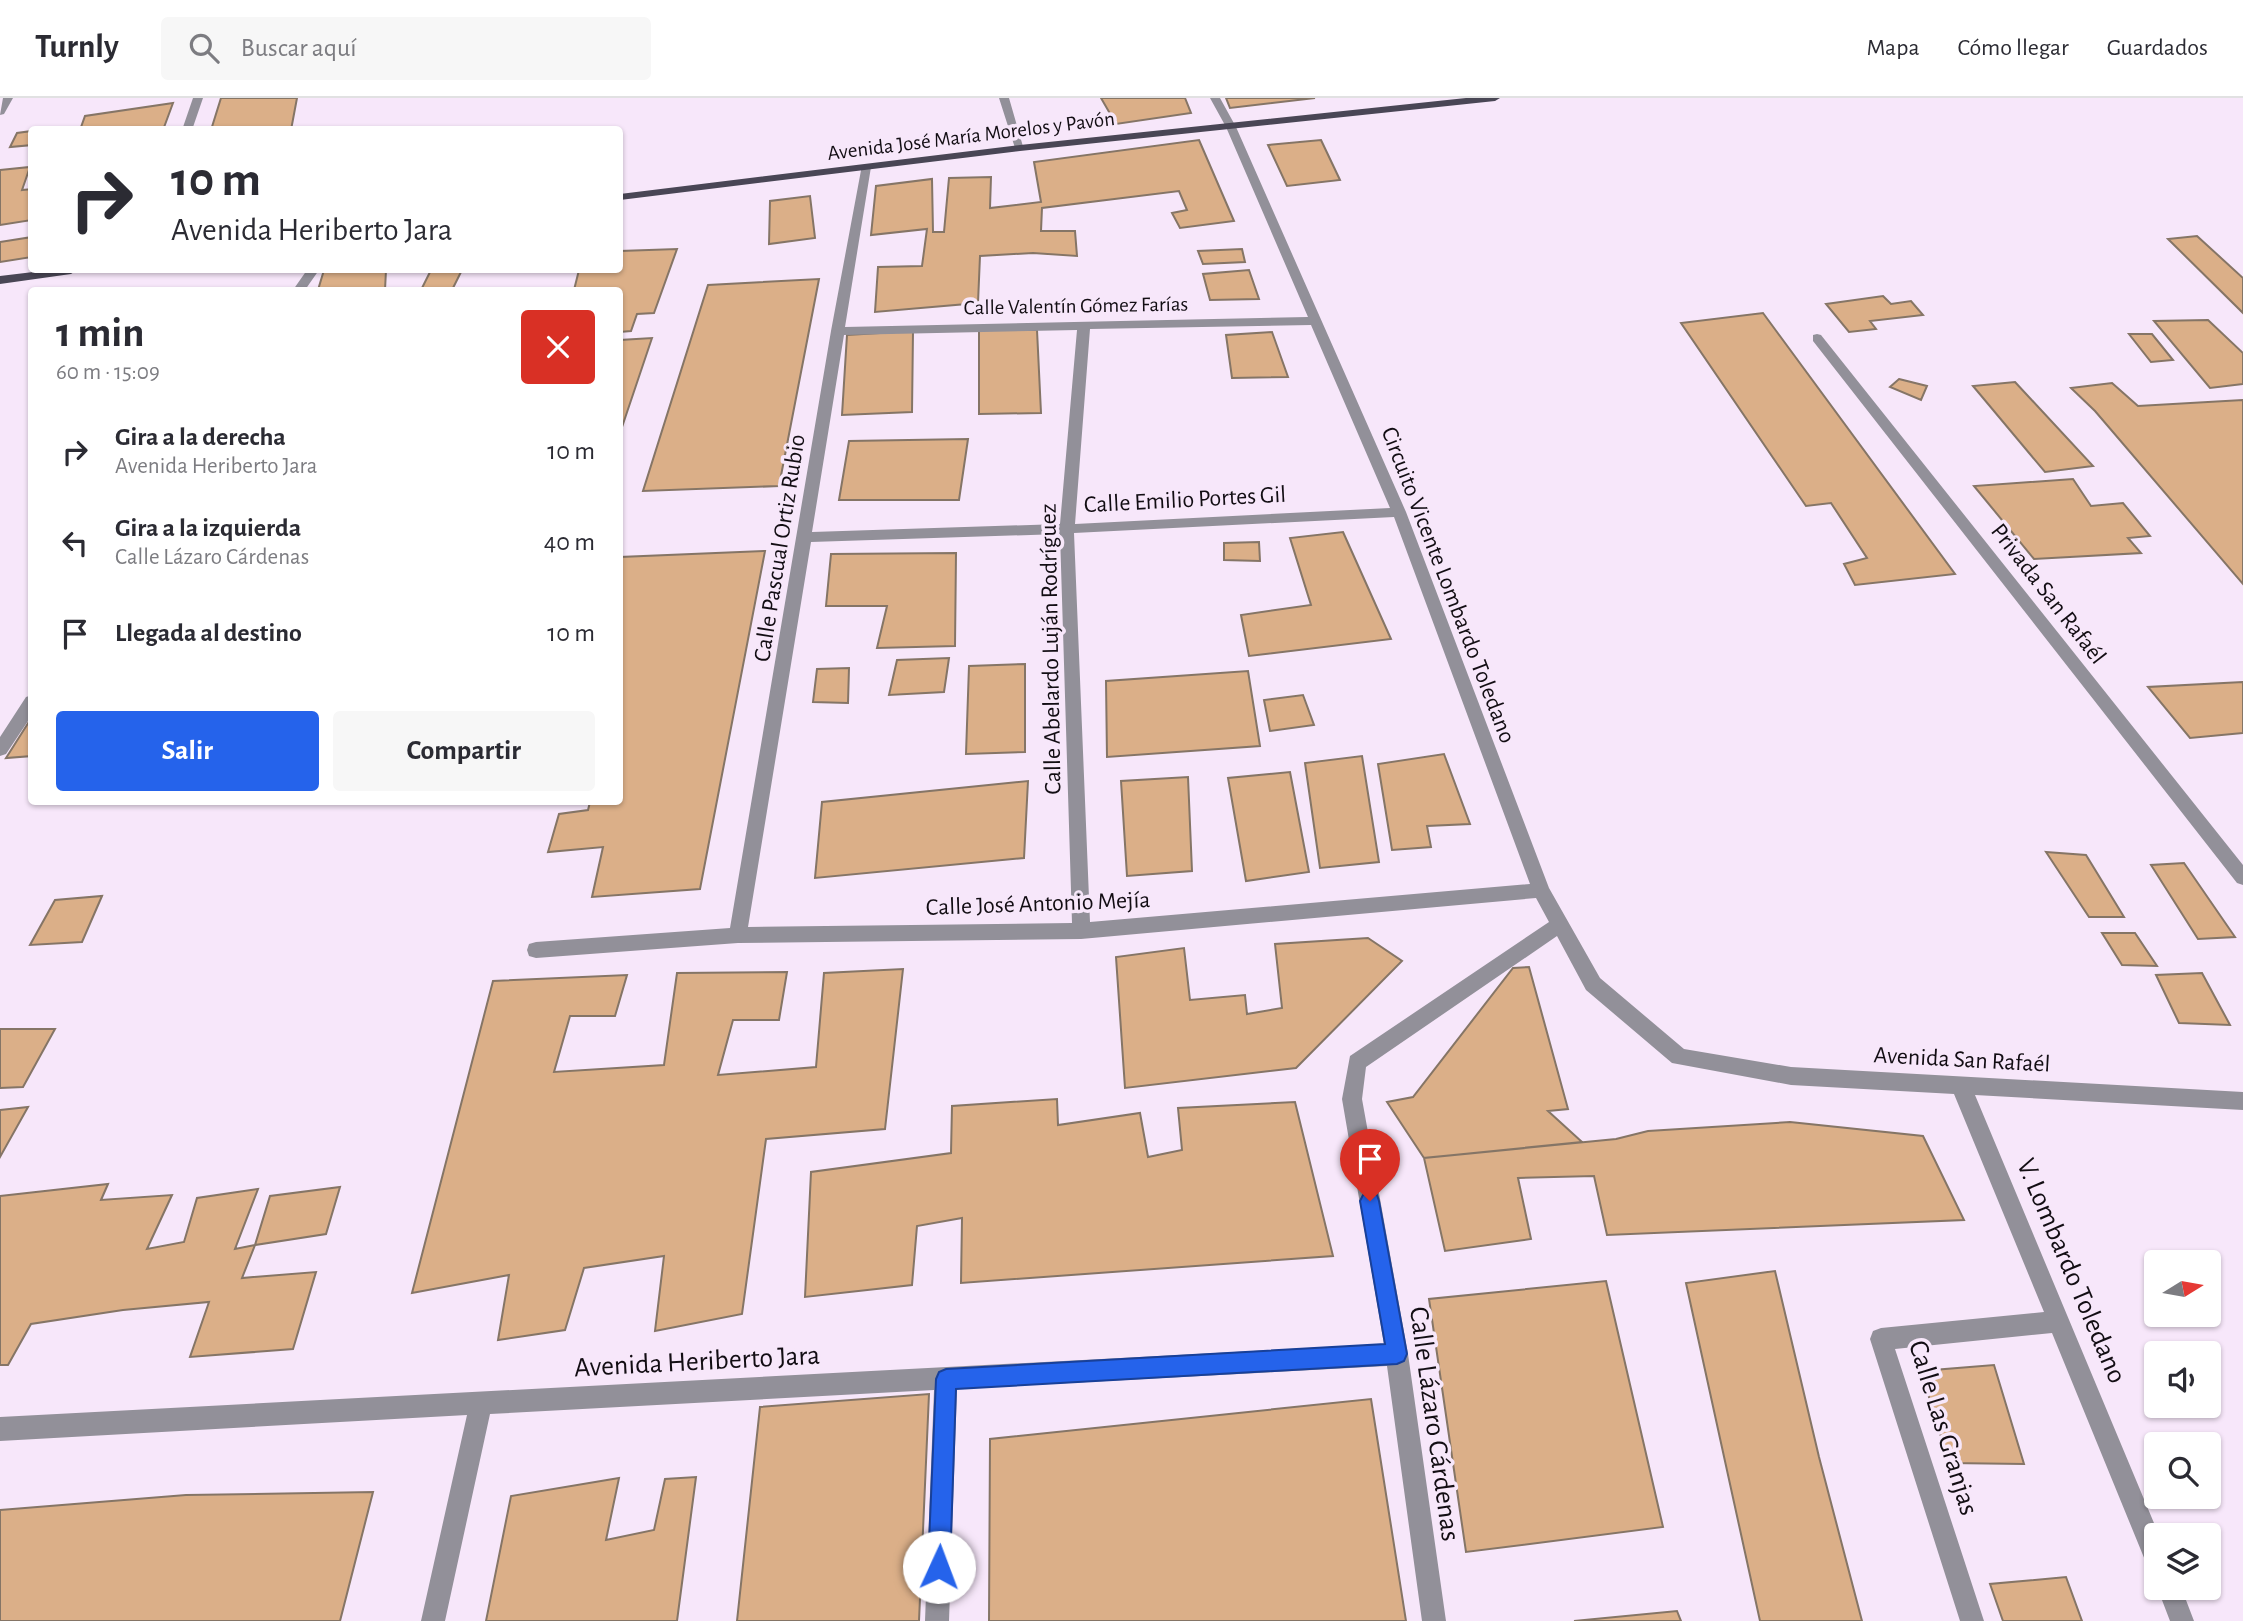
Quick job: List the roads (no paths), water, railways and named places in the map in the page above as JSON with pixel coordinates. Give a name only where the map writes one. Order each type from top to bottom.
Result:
[{"type":"main road","name":"Avenida José María Morelos y Pavón","points":[[623,197],[1020,148],[1495,98]]},
{"type":"main road","points":[[0,280],[50,273]]},
{"type":"street","points":[[0,112],[8,98]]},
{"type":"street","points":[[188,126],[198,98]]},
{"type":"street","points":[[1004,98],[1020,148]]},
{"type":"street","name":"Circuito Vicente Lombardo Toledano","points":[[1215,98],[1231,127],[1399,512],[1541,890],[1593,985],[1679,1057]]},
{"type":"street","name":"Calle Pascual Ortiz Rubio","points":[[738,935],[866,167]]},
{"type":"street","name":"Calle Valentín Gómez Farías","points":[[837,331],[1316,321]]},
{"type":"street","name":"Calle Abelardo Luján Rodríguez","points":[[1081,932],[1068,528],[1083,324]]},
{"type":"street","name":"Privada San Rafaél","points":[[1817,338],[2243,878]]},
{"type":"street","name":"Calle Emilio Portes Gil","points":[[806,537],[1399,512]]},
{"type":"street","points":[[0,750],[28,707]]},
{"type":"street","name":"Calle José Antonio Mejía","points":[[537,950],[738,935],[1081,932],[1541,890]]},
{"type":"street","name":"Calle Lázaro Cárdenas","points":[[1434,1621],[1397,1354],[1352,1099],[1357,1062],[1559,924]]},
{"type":"street","name":"Avenida San Rafaél","points":[[1679,1057],[1791,1076],[2243,1101]]},
{"type":"street","name":"V. Lombardo Toledano","points":[[1961,1086],[2144,1527]]},
{"type":"street","name":"Calle Las Granjas","points":[[1972,1621],[1881,1339],[2060,1321]]},
{"type":"street","name":"Avenida Heriberto Jara","points":[[0,1430],[1397,1354]]},
{"type":"street","points":[[937,1621],[946,1379]]},
{"type":"street","points":[[433,1621],[481,1404]]},
{"type":"street","points":[[2174,1600],[2182,1621]]}]
